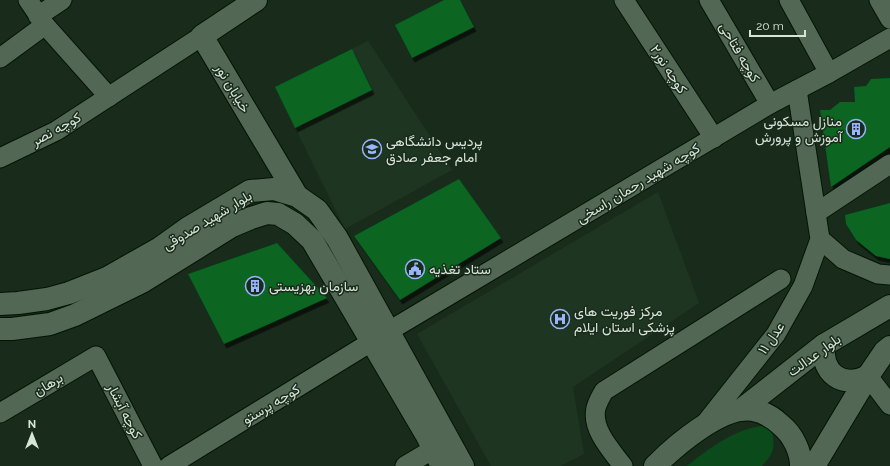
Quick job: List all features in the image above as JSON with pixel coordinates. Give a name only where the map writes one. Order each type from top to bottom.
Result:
[{"type":"main road","points":[[202,36],[256,0]]},
{"type":"main road","name":"خیابان نور","points":[[202,36],[297,196]]},
{"type":"main road","name":"بلوار شهید صدوقی","points":[[0,304],[47,299],[69,293],[107,278],[160,248],[188,228],[250,191],[274,189],[297,196],[317,210],[337,238],[380,337],[441,451],[463,466]]},
{"type":"main road","name":"بلوار شهید صدوقی","points":[[0,330],[12,330],[50,324],[75,316],[142,282],[232,226],[267,213],[278,214],[288,219],[312,240],[380,337]]},
{"type":"main road","name":"بلوار عدالت","points":[[741,410],[824,345],[890,306]]},
{"type":"main road","points":[[824,345],[823,353],[825,362],[829,370],[835,376],[843,380],[851,381],[860,380],[868,376]]},
{"type":"main road","points":[[814,466],[868,376],[885,351],[890,347]]},
{"type":"main road","points":[[655,466],[666,455],[703,426],[722,416],[741,410],[752,410],[763,413],[774,418],[787,430],[797,447],[801,459],[801,466]]},
{"type":"street","points":[[28,0],[41,20],[109,97]]},
{"type":"street","points":[[0,58],[62,0]]},
{"type":"street","name":"کوچه نور۲","points":[[624,0],[714,138]]},
{"type":"street","name":"کوچه فتاحی","points":[[709,0],[770,104]]},
{"type":"street","points":[[789,0],[829,73]]},
{"type":"street","points":[[879,0],[890,19]]},
{"type":"street","name":"کوچه نصر","points":[[0,158],[56,131],[202,36]]},
{"type":"street","name":"کوچه شهید رحمان راسخی","points":[[380,337],[770,104],[829,73],[890,38]]},
{"type":"street","name":"عدل ۱۱","points":[[703,426],[776,334],[803,286],[820,239],[797,90]]},
{"type":"street","points":[[816,213],[890,164]]},
{"type":"street","points":[[288,219],[297,196]]},
{"type":"street","points":[[820,239],[843,259],[878,274],[890,275]]},
{"type":"street","points":[[623,466],[602,437],[596,420],[596,409],[604,390],[781,279]]},
{"type":"street","name":"کوچه پرستو","points":[[169,466],[380,337]]},
{"type":"street","name":"برهان","points":[[0,413],[96,356]]},
{"type":"street","name":"کوچه آبشار","points":[[96,356],[154,466]]},
{"type":"street","points":[[868,376],[890,405]]},
{"type":"street","points":[[405,466],[441,451]]},
{"type":"shaded area","name":"پردیس دانشگاهی امام جعفر صادق","points":[[368,41],[452,170],[345,229],[275,87]]},
{"type":"shaded area","name":"مرکز فوریت های پزشکی استان ایلام","points":[[658,192],[699,303],[573,387],[584,454],[560,466],[491,466],[417,334]]},
{"type":"green space","points":[[761,426],[772,431],[773,442],[773,450],[762,466],[687,466],[721,441],[751,428]]},
{"type":"building","points":[[444,0],[460,0],[474,27],[412,58],[395,25]]},
{"type":"building","points":[[352,49],[372,90],[295,128],[275,87]]},
{"type":"building","name":"منازل مسکونی آموزش و پرورش","points":[[890,78],[890,147],[831,187],[820,110],[830,110],[840,102],[855,102],[854,87],[866,86],[871,79]]},
{"type":"building","name":"ستاد تغذیه","points":[[459,179],[501,238],[400,300],[354,236]]},
{"type":"building","points":[[890,203],[890,259],[876,256],[856,240],[846,224],[845,215]]},
{"type":"building","name":"سازمان بهزیستی","points":[[277,243],[327,298],[224,344],[188,274]]},
{"type":"place","name":"منازل مسکونی آموزش و پرورش","points":[[856,129]]},
{"type":"place","name":"پردیس دانشگاهی امام جعفر صادق","points":[[372,149]]},
{"type":"place","name":"ستاد تغذیه","points":[[415,269]]},
{"type":"place","name":"سازمان بهزیستی","points":[[255,286]]},
{"type":"place","name":"مرکز فوریت های پزشکی استان ایلام","points":[[560,319]]}]
